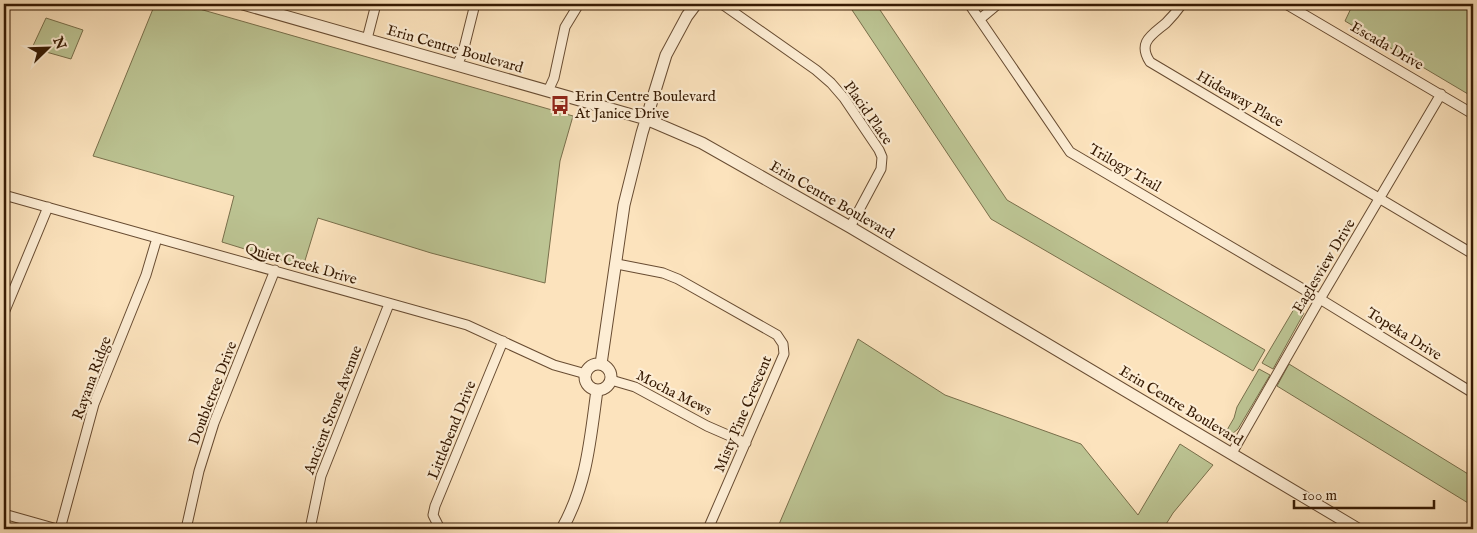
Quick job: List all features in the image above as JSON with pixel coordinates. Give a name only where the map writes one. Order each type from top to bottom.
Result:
[{"type":"street","name":"Erin Centre Boulevard","points":[[243,4],[274,8],[367,39],[646,119],[702,143],[850,226],[1356,529]]},
{"type":"street","points":[[367,39],[376,4]]},
{"type":"street","points":[[457,65],[463,52],[475,4]]},
{"type":"street","points":[[548,91],[554,78],[565,27],[579,4]]},
{"type":"street","points":[[601,364],[617,264],[624,205],[646,119],[666,55],[687,16],[696,4]]},
{"type":"street","name":"Placid Place","points":[[722,4],[816,70],[844,98],[879,150],[882,157],[881,169],[850,226]]},
{"type":"street","name":"Trilogy Trail","points":[[969,4],[1070,152],[1320,298]]},
{"type":"street","points":[[980,19],[998,4]]},
{"type":"street","name":"Hideaway Place","points":[[1182,4],[1171,18],[1152,33],[1147,40],[1144,47],[1145,55],[1150,62],[1473,254]]},
{"type":"street","name":"Escada Drive","points":[[1286,4],[1473,114]]},
{"type":"street","name":"Eaglesview Drive","points":[[1232,453],[1320,298],[1441,94]]},
{"type":"street","name":"Quiet Creek Drive","points":[[4,194],[467,325],[554,365],[586,374]]},
{"type":"street","points":[[4,313],[48,207]]},
{"type":"street","name":"Rayana Ridge","points":[[58,529],[94,404],[146,275],[157,238]]},
{"type":"street","name":"Misty Pine Crescent","points":[[617,264],[663,273],[678,278],[777,335],[783,344],[784,354],[708,529]]},
{"type":"street","name":"Doubletree Drive","points":[[186,529],[199,470],[214,422],[275,270]]},
{"type":"street","name":"Topeka Drive","points":[[1320,298],[1473,393]]},
{"type":"street","name":"Ancient Stone Avenue","points":[[310,529],[322,476],[389,304]]},
{"type":"street","name":"Littlebend Drive","points":[[440,529],[433,515],[435,506],[503,341]]},
{"type":"street","points":[[601,364],[608,368],[614,381],[605,389],[597,390],[587,384],[586,374],[591,366],[601,364]]},
{"type":"street","name":"Mocha Mews","points":[[614,381],[635,387],[707,426],[746,444]]},
{"type":"street","points":[[562,529],[582,486],[588,460],[597,390]]},
{"type":"street","points":[[4,514],[58,529]]},
{"type":"green space","points":[[155,4],[182,4],[573,116],[560,161],[545,283],[431,253],[318,218],[303,267],[222,242],[234,196],[93,156]]},
{"type":"green space","points":[[848,4],[876,4],[1007,200],[1265,350],[1253,371],[991,219]]},
{"type":"green space","points":[[1353,4],[1473,4],[1473,97],[1345,21]]},
{"type":"green space","points":[[46,18],[83,30],[71,59],[32,48]]},
{"type":"green space","points":[[1294,309],[1304,313],[1273,369],[1262,363]]},
{"type":"green space","points":[[858,339],[945,395],[1081,444],[1138,515],[1180,444],[1213,465],[1173,513],[1163,529],[777,529]]},
{"type":"green space","points":[[1289,364],[1473,477],[1473,506],[1277,386]]},
{"type":"green space","points":[[1259,369],[1270,375],[1238,429],[1232,434],[1227,430],[1234,418],[1237,407]]},
{"type":"place","name":"Erin Centre Boulevard At Janice Drive","points":[[560,105]]}]
